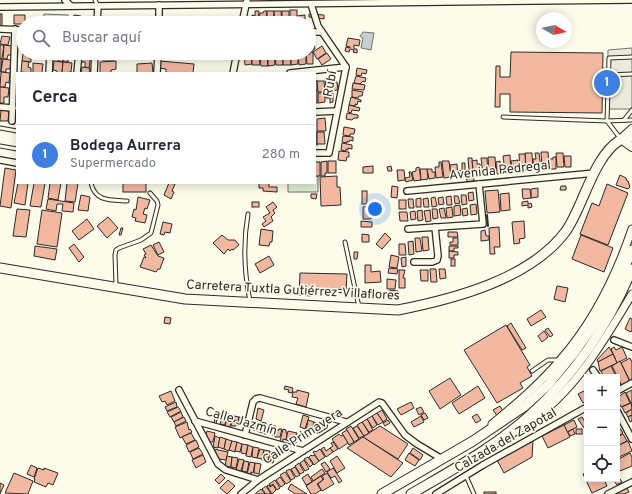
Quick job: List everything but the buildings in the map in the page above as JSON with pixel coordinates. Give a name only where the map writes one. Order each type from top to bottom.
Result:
[{"type":"main road","points":[[621,139],[632,129]]},
{"type":"main road","points":[[621,139],[632,137]]},
{"type":"main road","points":[[621,139],[632,147]]},
{"type":"main road","name":"Carretera Tuxtla Gutiérrez-Villaflores","points":[[0,268],[185,299],[398,310],[431,304],[486,286],[526,267],[556,243],[567,230],[601,160],[609,149],[621,139]]},
{"type":"main road","points":[[382,494],[473,441],[525,406],[548,385],[574,353],[602,312],[617,285],[632,250]]},
{"type":"main road","points":[[411,494],[484,451],[530,415],[566,378],[583,356],[606,321],[622,292],[632,269]]},
{"type":"street","points":[[48,0],[52,7]]},
{"type":"street","points":[[65,0],[71,6]]},
{"type":"street","points":[[0,7],[159,6],[189,3],[246,2],[292,2],[311,4],[334,2],[632,0]]},
{"type":"street","points":[[243,16],[246,2]]},
{"type":"street","name":"Rubí","points":[[311,4],[314,16]]},
{"type":"street","points":[[97,16],[98,6]]},
{"type":"street","points":[[159,6],[159,16]]},
{"type":"street","name":"Rubí","points":[[316,23],[346,67],[329,152],[316,153]]},
{"type":"street","points":[[0,29],[15,29],[12,121]]},
{"type":"street","points":[[316,32],[322,32]]},
{"type":"street","points":[[49,72],[50,60]]},
{"type":"street","points":[[78,72],[79,60]]},
{"type":"street","points":[[94,72],[95,60]]},
{"type":"street","points":[[157,72],[158,60]]},
{"type":"street","points":[[233,72],[236,60]]},
{"type":"street","points":[[299,72],[346,67]]},
{"type":"street","points":[[0,107],[13,108]]},
{"type":"street","points":[[316,112],[337,111]]},
{"type":"street","points":[[0,160],[16,163]]},
{"type":"street","name":"Avenida Pedregal","points":[[407,191],[595,173]]},
{"type":"street","points":[[408,229],[483,224],[479,184]]},
{"type":"street","points":[[414,262],[432,262],[437,260],[438,256],[435,227]]},
{"type":"street","points":[[473,441],[561,360],[598,308],[613,279],[632,229]]},
{"type":"street","points":[[484,451],[529,424],[553,404],[590,362],[632,294]]},
{"type":"street","points":[[614,340],[632,347]]},
{"type":"street","points":[[593,370],[596,374]]},
{"type":"street","points":[[620,389],[632,383]]},
{"type":"street","points":[[179,390],[218,464],[226,470],[258,480]]},
{"type":"street","points":[[245,435],[253,402],[260,398],[346,422]]},
{"type":"street","name":"Calle Primavera","points":[[241,494],[258,480],[379,402],[382,403],[405,435],[442,459]]},
{"type":"street","name":"Calzada del Zapotal","points":[[436,494],[483,465],[584,409]]},
{"type":"street","points":[[620,417],[632,439]]},
{"type":"street","name":"Calle Jazmín","points":[[195,421],[303,451]]},
{"type":"street","points":[[608,494],[632,482]]},
{"type":"lane","points":[[95,0],[98,6]]},
{"type":"lane","points":[[621,139],[608,121],[609,58],[632,57]]},
{"type":"lane","points":[[608,75],[632,74]]},
{"type":"lane","points":[[624,120],[632,110]]},
{"type":"lane","points":[[503,117],[608,121],[632,120]]},
{"type":"lane","points":[[0,128],[16,131]]},
{"type":"lane","points":[[0,146],[16,149]]},
{"type":"lane","points":[[91,184],[94,194],[100,198],[128,202]]},
{"type":"lane","points":[[116,287],[116,250],[141,240],[152,233],[158,205],[157,201],[150,193]]},
{"type":"lane","points":[[248,214],[245,251],[245,277],[250,303]]},
{"type":"lane","points":[[345,242],[354,289],[360,309]]},
{"type":"lane","points":[[532,371],[548,360],[561,360]]},
{"type":"lane","points":[[466,476],[474,494]]},
{"type":"green space","points":[[44,14],[68,15],[68,16],[44,16]]},
{"type":"green space","points":[[316,176],[318,176],[318,192],[288,192],[288,184],[316,184]]},
{"type":"shaded area","points":[[363,32],[374,33],[371,50],[361,48],[363,38],[360,36]]},
{"type":"shaded area","points":[[632,48],[632,109],[607,109],[608,50]]},
{"type":"wall","points":[[487,215],[488,226]]},
{"type":"place","name":"Bodega Aurrera","points":[[607,83]]}]
